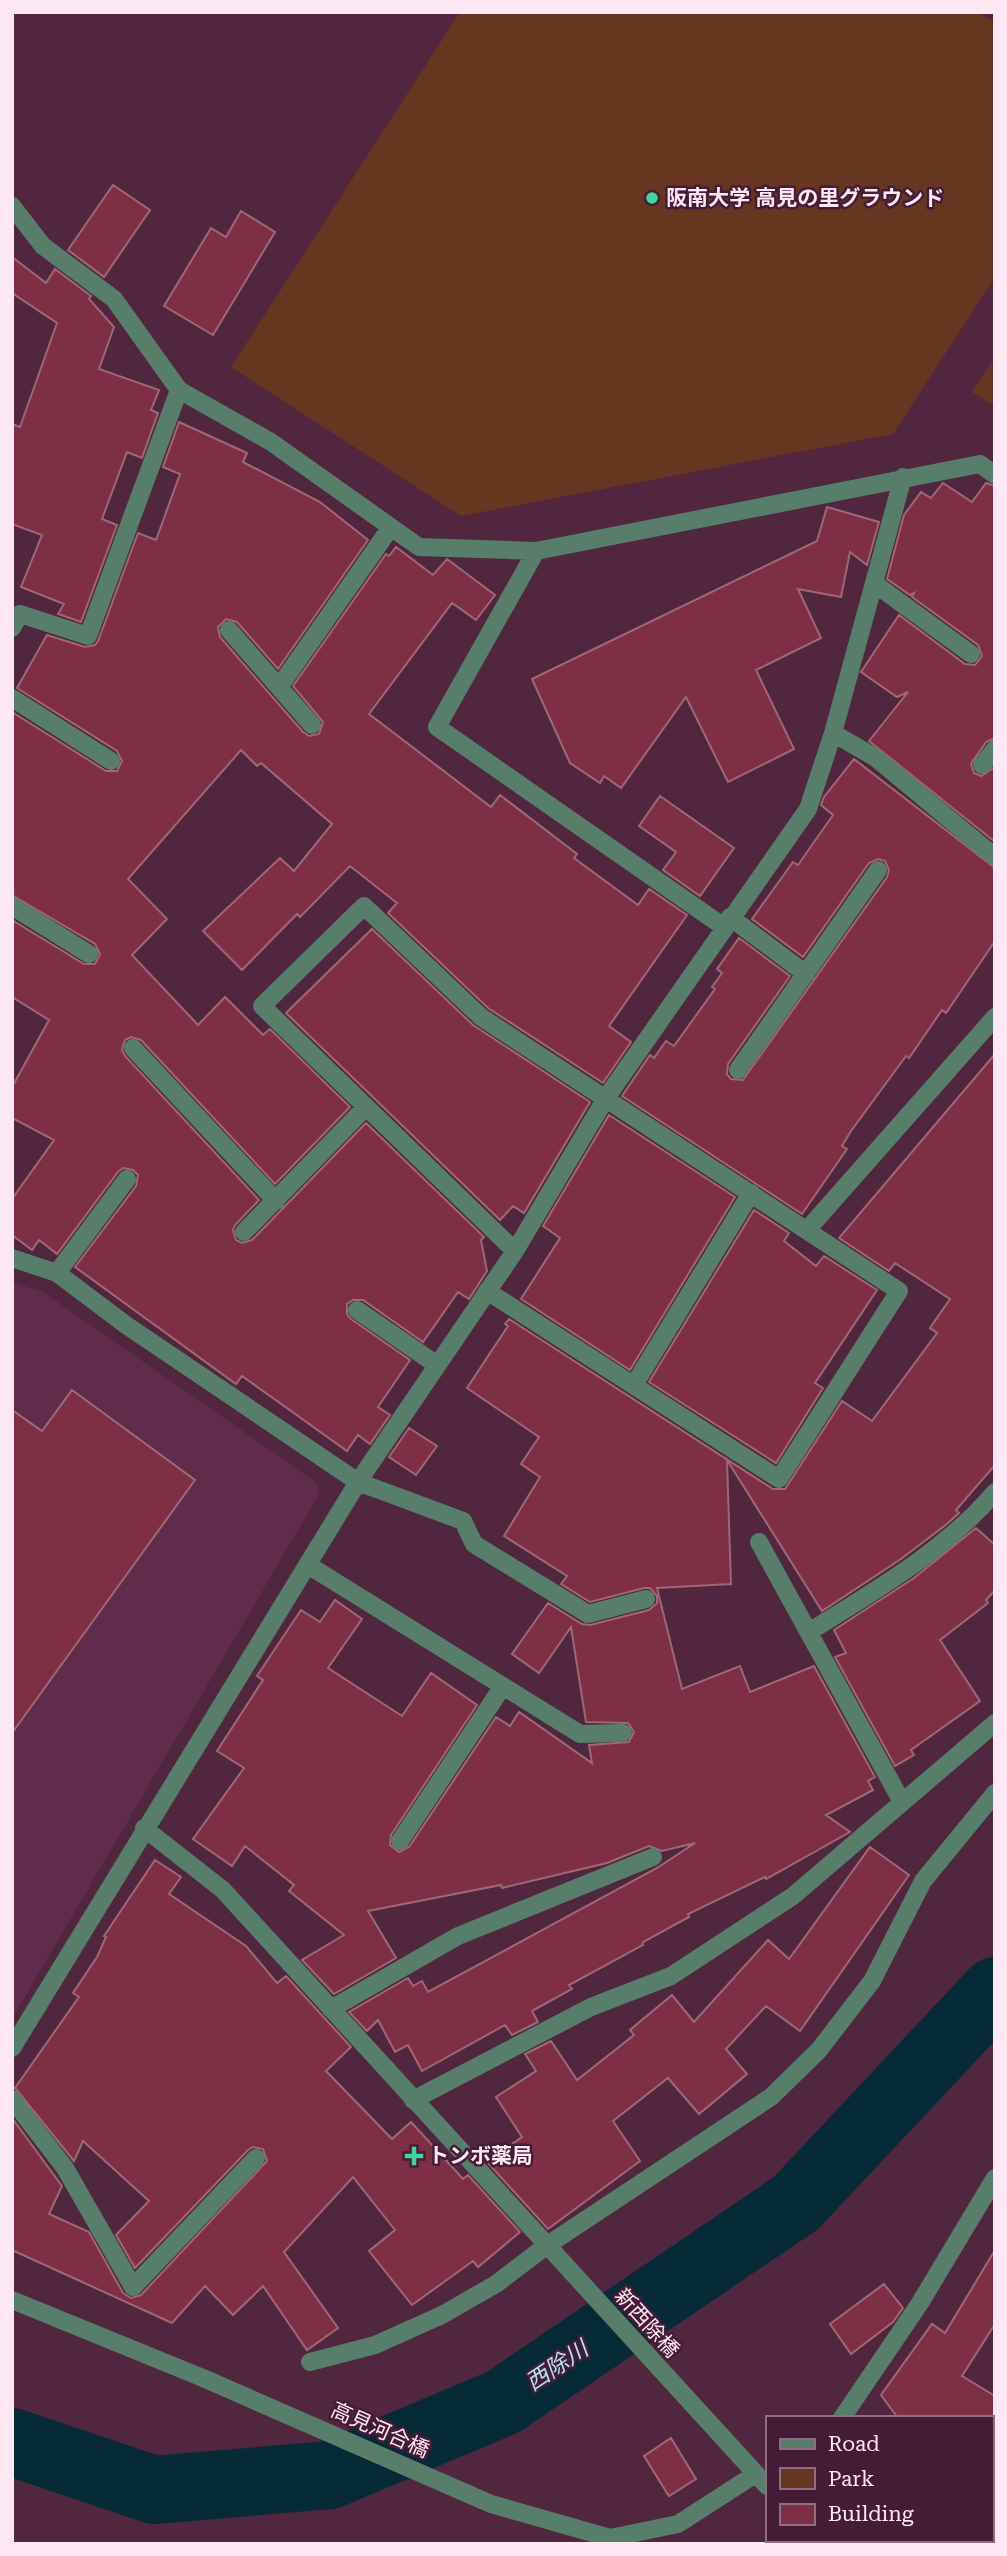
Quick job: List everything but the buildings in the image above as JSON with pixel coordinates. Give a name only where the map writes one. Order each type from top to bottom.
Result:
[{"type":"street","points":[[12,206],[43,246],[114,299],[179,390],[271,442],[419,547],[536,551],[980,464],[995,475]]},
{"type":"street","points":[[12,628],[20,614],[88,636],[179,390]]},
{"type":"street","points":[[12,2048],[358,1482],[515,1251],[606,1098],[808,809],[833,733],[903,477]]},
{"type":"street","points":[[279,687],[391,527]]},
{"type":"street","points":[[536,551],[437,727],[806,974]]},
{"type":"street","points":[[875,584],[971,654]]},
{"type":"street","points":[[229,630],[312,725]]},
{"type":"street","points":[[12,698],[111,761]]},
{"type":"street","points":[[833,733],[876,758],[995,857]]},
{"type":"street","points":[[982,765],[995,749]]},
{"type":"street","points":[[738,1070],[878,870]]},
{"type":"street","points":[[12,906],[89,954]]},
{"type":"street","points":[[487,1291],[779,1479],[899,1291],[481,1017],[363,906],[262,1006],[515,1251]]},
{"type":"street","points":[[807,1230],[995,1017]]},
{"type":"street","points":[[133,1048],[276,1200]]},
{"type":"street","points":[[244,1233],[366,1107]]},
{"type":"street","points":[[57,1273],[127,1179]]},
{"type":"street","points":[[634,1385],[751,1193]]},
{"type":"street","points":[[12,1258],[57,1273],[138,1333],[358,1482],[463,1521],[474,1544],[588,1614],[646,1598]]},
{"type":"street","points":[[358,1310],[437,1365]]},
{"type":"street","points":[[809,1632],[893,1578],[973,1517],[995,1492]]},
{"type":"street","points":[[759,1542],[902,1802]]},
{"type":"street","points":[[308,1565],[580,1734],[623,1733]]},
{"type":"street","points":[[400,1841],[503,1686]]},
{"type":"street","points":[[413,2100],[591,2007],[671,1976],[793,1896],[995,1723]]},
{"type":"street","points":[[310,2362],[375,2345],[442,2315],[496,2284],[771,2097],[818,2050],[872,1981],[923,1881],[995,1793]]},
{"type":"street","name":"新西除橋","points":[[145,1828],[223,1890],[760,2481]]},
{"type":"street","points":[[331,2008],[457,1936],[653,1857]]},
{"type":"street","points":[[12,2099],[65,2168],[133,2287],[256,2158]]},
{"type":"street","points":[[843,2416],[920,2303],[995,2178]]},
{"type":"street","name":"高見河合橋","points":[[12,2300],[250,2398],[491,2504],[609,2541]]},
{"type":"street","points":[[609,2541],[678,2524],[760,2481]]},
{"type":"shaded area","points":[[12,1282],[43,1292],[316,1482],[319,1494],[12,2019]]},
{"type":"green space","name":"阪南大学 高見の里グラウンド","points":[[460,12],[978,12],[995,23],[995,277],[893,434],[461,516],[231,367]]},
{"type":"green space","points":[[995,357],[995,406],[972,392]]},
{"type":"waterway","name":"西除川","points":[[12,2442],[154,2490],[330,2475],[503,2402],[796,2203],[995,1991]]},
{"type":"place","name":"阪南大学 高見の里グラウンド","points":[[652,198]]},
{"type":"place","name":"トンボ薬局","points":[[414,2156]]}]
